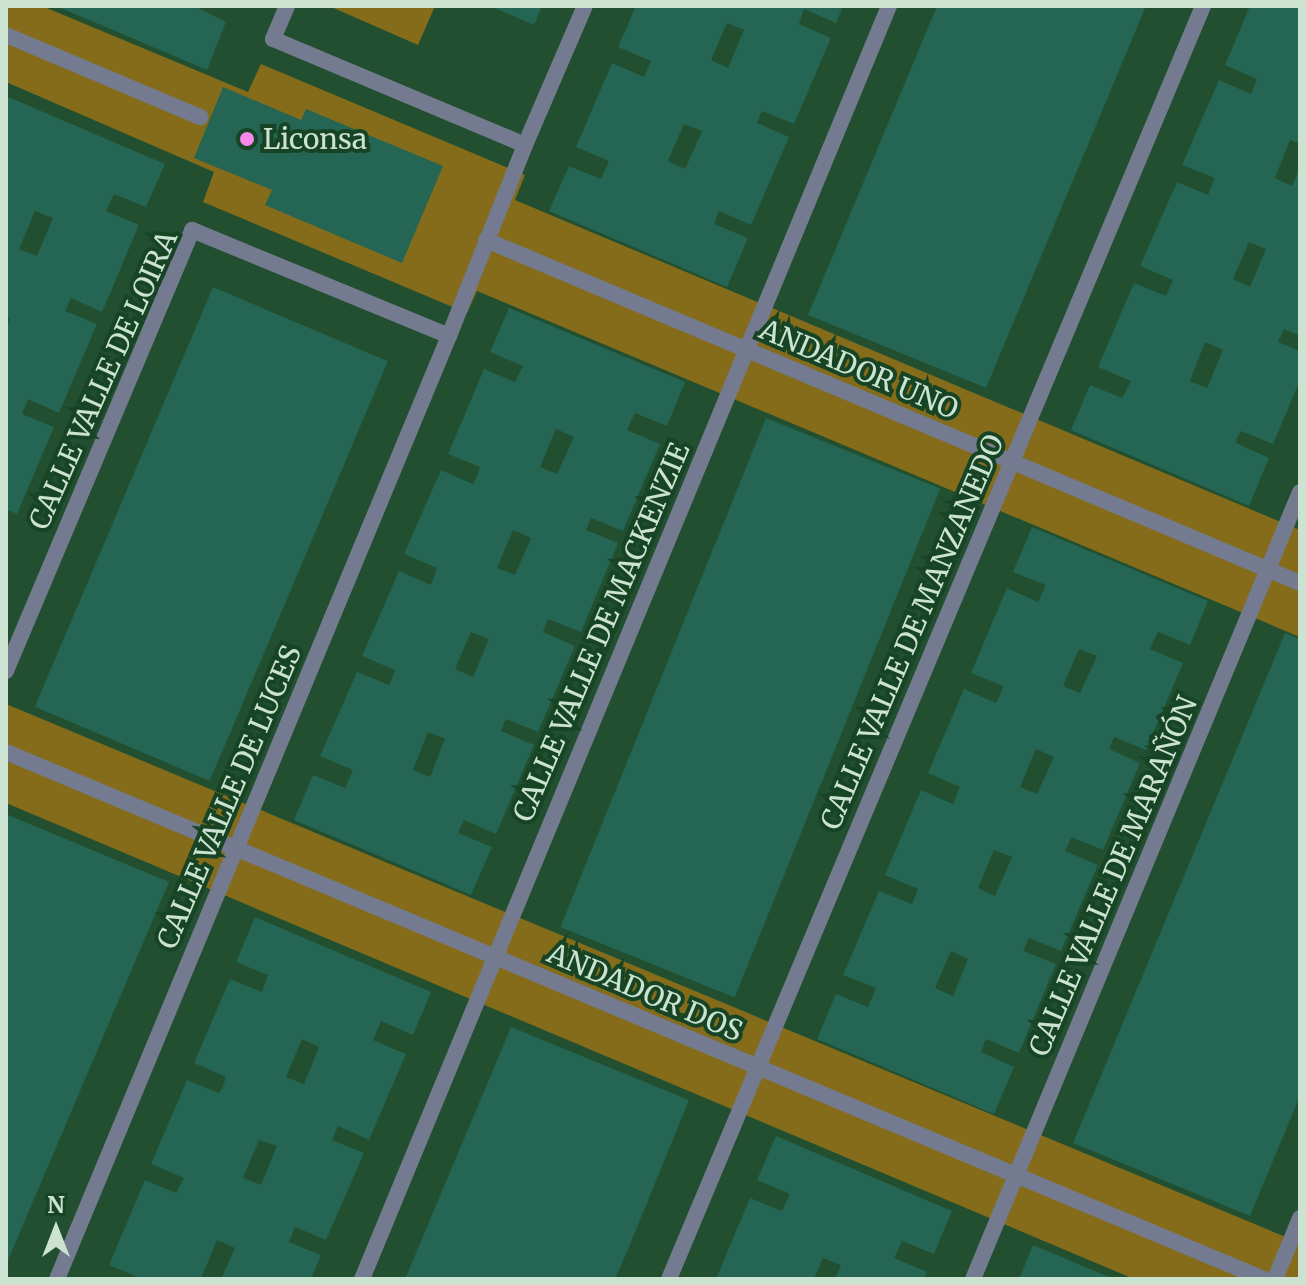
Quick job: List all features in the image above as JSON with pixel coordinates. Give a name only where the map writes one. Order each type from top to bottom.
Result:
[{"type":"street","points":[[287,6],[273,39],[525,145]]},
{"type":"street","name":"CALLE VALLE DE LUCES","points":[[57,1279],[585,6]]},
{"type":"street","name":"CALLE VALLE DE MACKENZIE","points":[[362,1279],[889,6]]},
{"type":"street","name":"CALLE VALLE DE MANZANEDO","points":[[669,1279],[1203,6]]},
{"type":"street","points":[[6,35],[200,117]]},
{"type":"street","name":"CALLE VALLE DE LOIRA","points":[[6,671],[192,230],[449,336]]},
{"type":"street","name":"ANDADOR UNO","points":[[486,240],[1300,583]]},
{"type":"street","name":"CALLE VALLE DE MARAÑÓN","points":[[973,1279],[1300,492]]},
{"type":"street","name":"ANDADOR DOS","points":[[6,752],[1264,1279]]},
{"type":"street","points":[[1275,1279],[1300,1218]]},
{"type":"shaded area","points":[[6,6],[42,6],[248,92],[261,64],[525,175],[515,200],[1300,530],[1300,637],[477,291],[467,313],[203,202],[214,172],[6,82]]},
{"type":"shaded area","points":[[329,6],[435,6],[418,45]]},
{"type":"shaded area","points":[[6,704],[1300,1243],[1300,1279],[1134,1279],[6,803]]},
{"type":"building","points":[[56,6],[194,6],[226,22],[207,70]]},
{"type":"building","points":[[490,6],[542,6],[534,25]]},
{"type":"building","points":[[636,6],[843,6],[836,23],[804,9],[799,24],[831,38],[794,124],[762,111],[757,123],[789,137],[751,225],[719,211],[714,224],[748,238],[727,287],[549,211],[569,166],[601,179],[609,161],[576,147],[612,63],[644,77],[651,61],[618,47]],"holes":[[[727,23],[744,30],[728,68],[711,60]],[[684,124],[702,131],[685,169],[668,161]]]},
{"type":"building","points":[[937,6],[1146,6],[986,388],[808,315]]},
{"type":"building","points":[[1250,6],[1300,6],[1300,144],[1290,140],[1275,178],[1292,186],[1300,167],[1300,336],[1284,329],[1278,342],[1300,351],[1300,380],[1273,444],[1241,431],[1238,436],[1236,443],[1269,458],[1249,506],[1071,430],[1090,385],[1122,398],[1131,381],[1098,367],[1134,283],[1166,296],[1173,280],[1140,266],[1177,182],[1208,195],[1215,178],[1182,165],[1219,80],[1251,94],[1257,79],[1225,65]],"holes":[[[1249,242],[1266,249],[1250,287],[1233,279]],[[1205,342],[1223,350],[1207,388],[1190,381]]]},
{"type":"building","points":[[223,87],[301,120],[306,109],[443,166],[402,263],[265,205],[272,190],[194,158]]},
{"type":"building","points":[[6,96],[165,164],[146,207],[114,194],[106,211],[139,225],[102,312],[71,298],[65,311],[97,324],[59,413],[28,399],[22,414],[54,427],[17,514],[6,509],[6,328],[10,318],[6,317]],"holes":[[[35,211],[53,218],[37,256],[19,249]]]},
{"type":"building","points":[[213,287],[388,361],[210,781],[35,707]]},
{"type":"building","points":[[509,308],[685,382],[667,426],[635,413],[627,430],[660,444],[623,531],[591,518],[586,530],[618,543],[581,632],[548,619],[543,632],[575,646],[538,732],[506,719],[501,731],[534,745],[496,834],[464,820],[458,833],[492,847],[471,895],[294,820],[313,775],[345,788],[353,770],[320,756],[357,672],[389,685],[395,670],[362,656],[399,571],[431,585],[437,568],[404,554],[441,470],[473,484],[477,476],[480,467],[448,454],[484,369],[515,382],[523,366],[490,352]],"holes":[[[556,429],[574,437],[557,474],[540,467]],[[513,530],[531,538],[515,575],[497,568]],[[471,632],[489,639],[473,677],[455,669]],[[428,732],[445,739],[430,777],[413,770]]]},
{"type":"building","points":[[766,418],[940,488],[735,997],[560,927]]},
{"type":"building","points":[[1032,527],[1208,601],[1190,645],[1158,632],[1150,649],[1183,663],[1146,750],[1114,737],[1109,749],[1140,763],[1103,850],[1071,837],[1065,851],[1098,865],[1061,951],[1029,938],[1023,951],[1056,964],[1019,1053],[986,1039],[981,1052],[1014,1067],[994,1114],[817,1039],[836,994],[868,1007],[876,988],[843,975],[879,891],[912,904],[918,889],[885,875],[921,790],[953,804],[960,787],[928,773],[964,689],[996,703],[1000,695],[1003,686],[971,673],[1007,588],[1038,602],[1046,585],[1013,572]],"holes":[[[1079,649],[1097,656],[1080,693],[1063,686]],[[1036,749],[1054,757],[1037,794],[1020,787]],[[994,850],[1012,857],[995,896],[978,888]],[[951,951],[968,959],[953,996],[935,988]]]},
{"type":"building","points":[[1285,633],[1300,639],[1300,1096],[1250,1216],[1073,1143]]},
{"type":"building","points":[[6,814],[169,882],[6,1265]]},
{"type":"building","points":[[255,917],[431,992],[413,1035],[381,1021],[373,1040],[406,1054],[369,1140],[338,1126],[332,1140],[364,1153],[326,1240],[295,1227],[289,1242],[321,1255],[311,1279],[221,1279],[235,1248],[217,1240],[201,1279],[143,1279],[109,1265],[145,1180],[176,1193],[184,1178],[151,1164],[187,1080],[219,1093],[223,1086],[226,1077],[194,1063],[230,979],[262,992],[268,975],[236,962]],"holes":[[[302,1039],[319,1047],[304,1084],[286,1077]],[[259,1140],[277,1146],[261,1185],[243,1178]]]},
{"type":"building","points":[[511,1027],[689,1100],[627,1252],[615,1279],[405,1279]]},
{"type":"building","points":[[776,1136],[952,1211],[934,1254],[902,1241],[894,1258],[927,1272],[924,1279],[835,1279],[841,1265],[823,1258],[814,1279],[716,1279],[750,1198],[782,1211],[790,1194],[757,1180]]},
{"type":"building","points":[[1033,1245],[1114,1279],[1019,1279]]},
{"type":"place","name":"Liconsa","points":[[247,139]]}]
